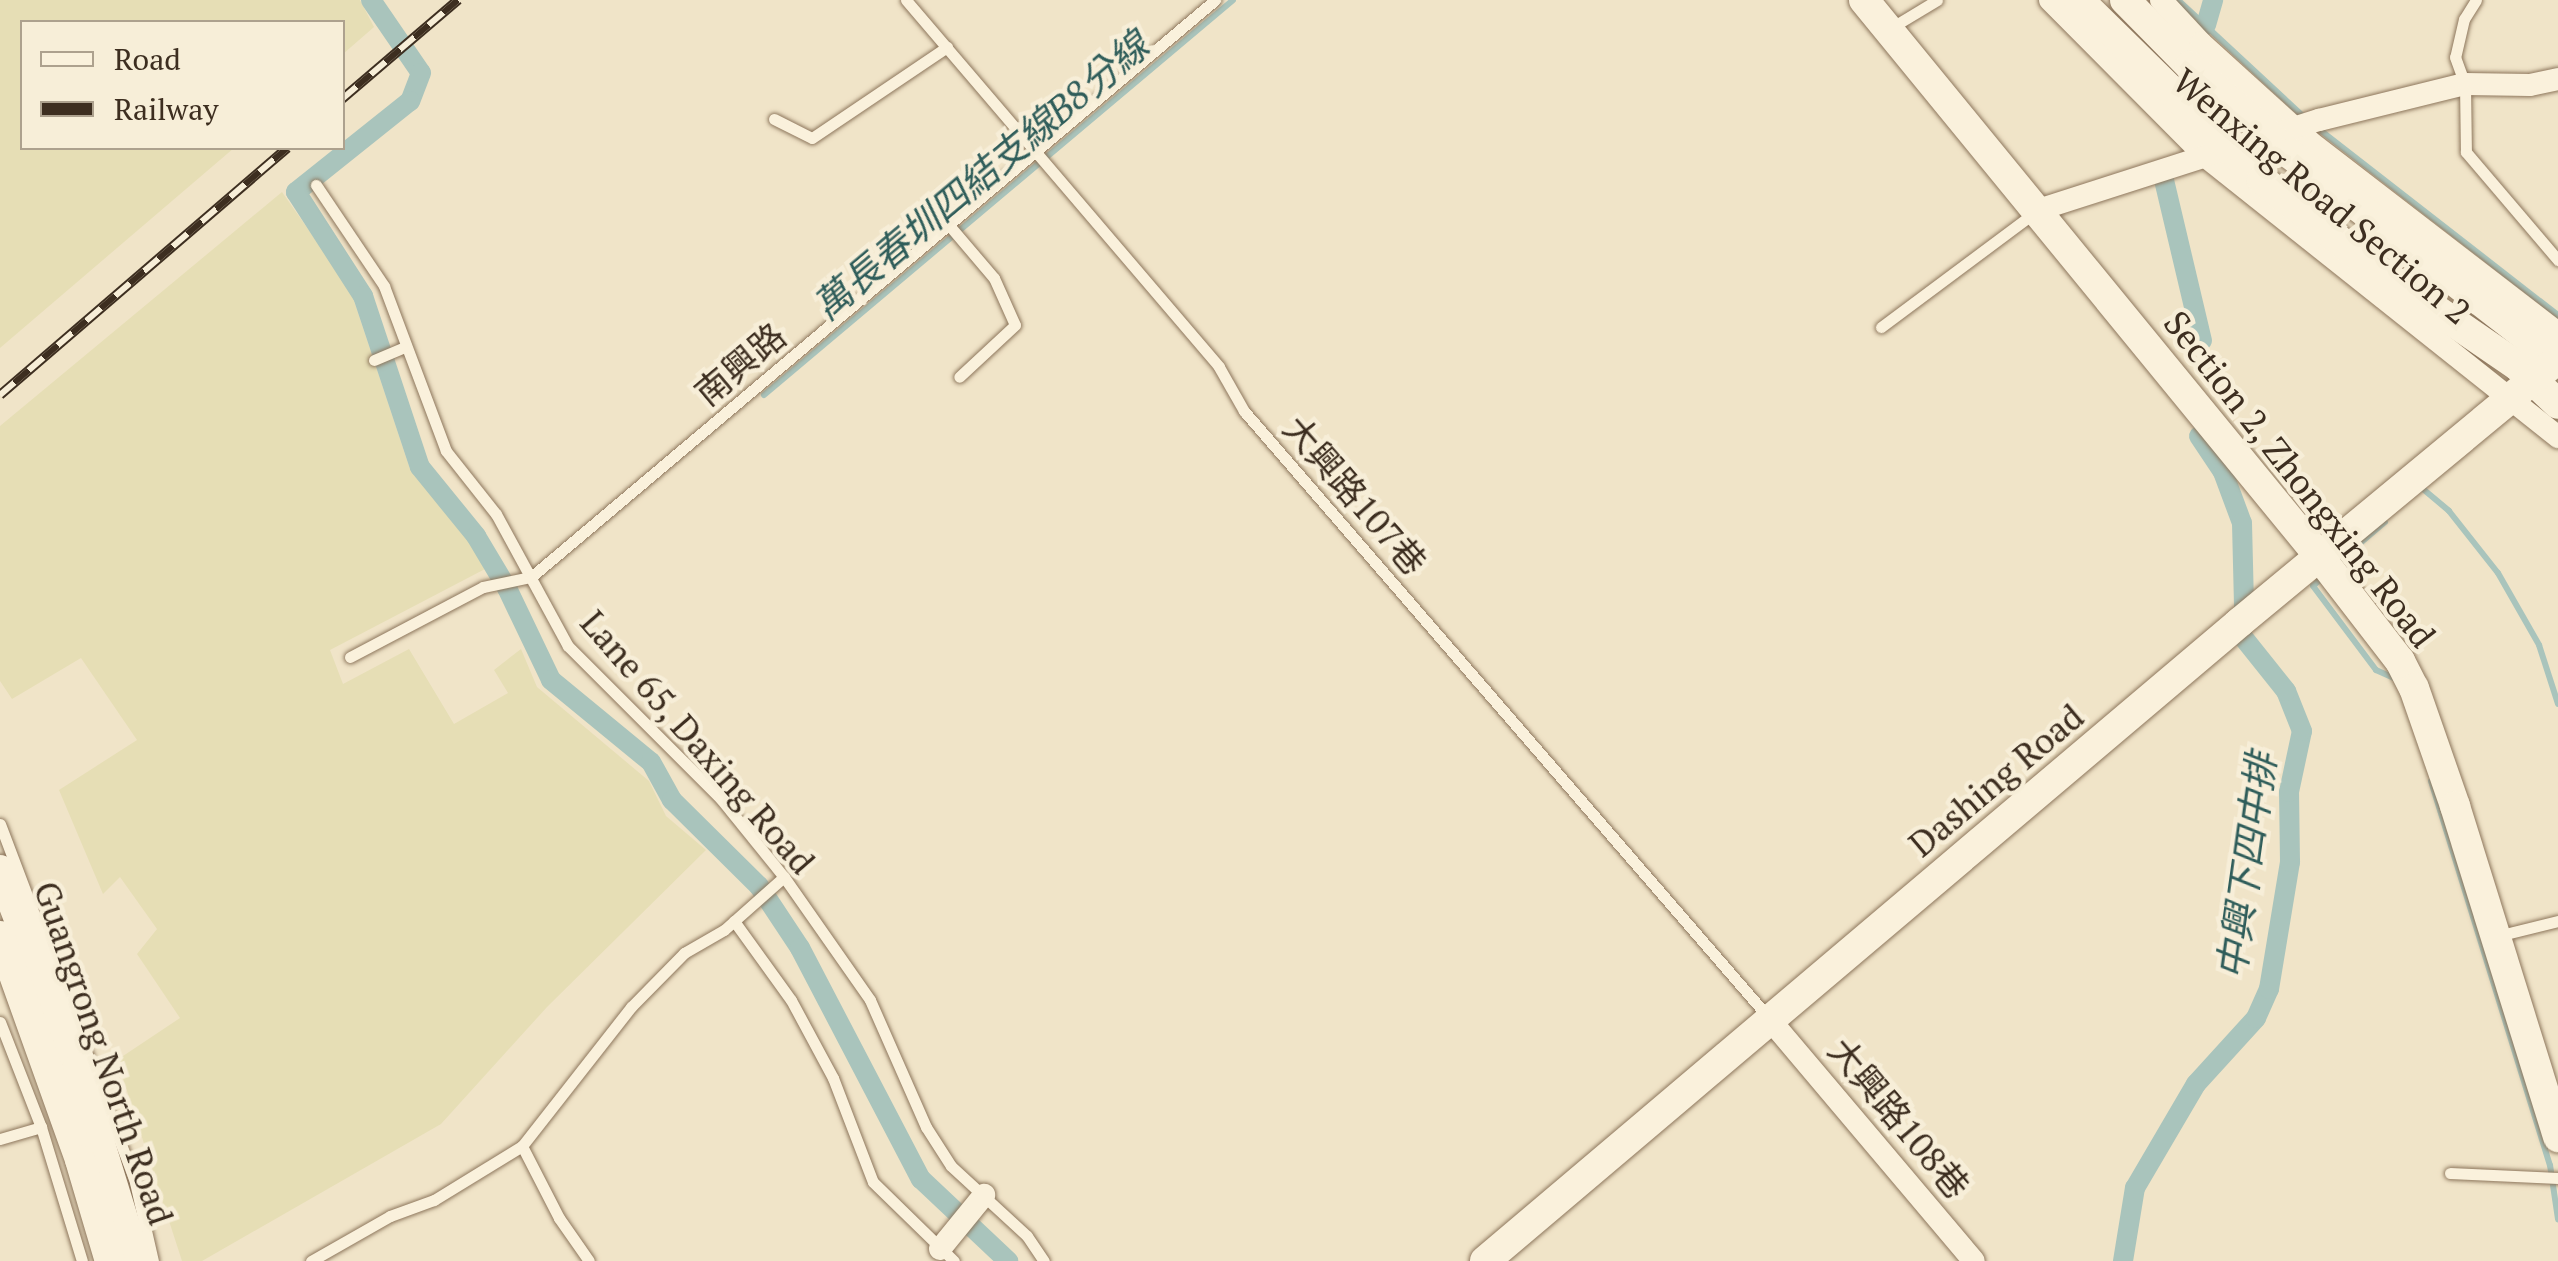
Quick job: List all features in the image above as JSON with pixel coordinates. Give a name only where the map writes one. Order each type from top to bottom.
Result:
[{"type":"street","name":"Section 2, Zhongxing Road","points":[[1864,0],[2320,556],[2390,647],[2414,688],[2558,1137]]},
{"type":"street","name":"Wenxing Road Section 2","points":[[2050,0],[2218,153],[2369,264],[2544,371],[2558,437]]},
{"type":"street","name":"Wenxing Road Section 2","points":[[2079,0],[2218,153]]},
{"type":"street","name":"Wenxing Road Section 2","points":[[2126,0],[2282,132],[2544,371],[2558,404]]},
{"type":"street","name":"Wenxing Road Section 2","points":[[2161,0],[2282,132],[2558,333]]},
{"type":"street","points":[[2038,210],[2282,132],[2464,84],[2530,85],[2558,79]]},
{"type":"street","name":"Dashing Road","points":[[1486,1261],[2544,371]]},
{"type":"street","name":"Guangrong North Road","points":[[0,870],[76,1069],[136,1261]]},
{"type":"street","name":"Guangrong North Road","points":[[0,936],[80,1160],[110,1261]]},
{"type":"street","name":"大興路108巷","points":[[1770,1020],[1974,1261]]},
{"type":"street","points":[[947,1255],[984,1194]]},
{"type":"lane","name":"大興路107巷","points":[[906,0],[1220,367],[1244,411],[1770,1020]]},
{"type":"lane","name":"南興路","points":[[530,577],[1216,0]]},
{"type":"lane","points":[[1889,29],[1937,0]]},
{"type":"lane","points":[[2476,0],[2464,19],[2455,57],[2464,84],[2466,152],[2558,260]]},
{"type":"lane","points":[[774,119],[812,138],[946,47]]},
{"type":"lane","name":"Lane 65, Daxing Road","points":[[316,185],[384,286],[446,451],[496,514],[568,646],[721,799],[870,1000],[926,1127],[951,1166],[1027,1236],[1044,1261]]},
{"type":"lane","points":[[1881,326],[2038,210]]},
{"type":"lane","points":[[948,224],[994,278],[1016,325],[959,377]]},
{"type":"lane","points":[[374,360],[406,347]]},
{"type":"lane","points":[[350,657],[483,587],[530,577]]},
{"type":"lane","points":[[0,824],[134,1178],[153,1261]]},
{"type":"lane","points":[[311,1261],[390,1216],[434,1200],[522,1146],[631,1007],[684,953],[738,918],[780,881]]},
{"type":"lane","points":[[738,918],[800,1016],[833,1078],[873,1182],[947,1255]]},
{"type":"lane","points":[[2493,938],[2558,921]]},
{"type":"lane","points":[[0,1022],[41,1127],[82,1261]]},
{"type":"lane","points":[[0,1138],[41,1127]]},
{"type":"lane","points":[[522,1146],[559,1218],[589,1261]]},
{"type":"lane","points":[[2450,1173],[2558,1178]]},
{"type":"shaded area","points":[[0,0],[360,0],[374,27],[345,52],[345,20],[20,20],[20,150],[232,150],[0,348]]},
{"type":"shaded area","points":[[282,192],[350,289],[410,469],[471,540],[485,569],[330,650],[343,684],[409,649],[454,724],[508,693],[494,670],[521,649],[537,687],[649,781],[666,816],[706,850],[547,1007],[441,1124],[202,1261],[182,1261],[117,1060],[180,1018],[137,954],[157,929],[120,877],[103,894],[59,790],[137,740],[81,658],[12,699],[0,681],[0,426]]},
{"type":"waterway","points":[[371,0],[421,73],[410,101],[296,192],[363,296],[420,467],[476,536],[507,588],[551,680],[651,762],[672,800],[759,886],[800,948],[921,1179],[1008,1261]]},
{"type":"waterway","name":"萬長春圳四結支線B8分線","points":[[764,395],[1233,0]]},
{"type":"waterway","points":[[2178,0],[2305,118]]},
{"type":"waterway","name":"中興下四中排","points":[[2206,25],[2213,0]]},
{"type":"waterway","points":[[2315,126],[2558,315]]},
{"type":"waterway","name":"中興下四中排","points":[[2164,180],[2202,341]]},
{"type":"waterway","name":"中興下四中排","points":[[2199,436],[2223,472],[2242,523],[2244,606]]},
{"type":"waterway","points":[[2423,489],[2449,511],[2498,573],[2539,645],[2558,704]]},
{"type":"waterway","points":[[2337,563],[2385,522]]},
{"type":"waterway","points":[[2325,575],[2313,586],[2376,670],[2396,679]]},
{"type":"waterway","name":"中興下四中排","points":[[2123,1261],[2135,1188],[2196,1084],[2256,1018],[2269,989],[2290,862],[2289,792],[2302,731],[2286,691],[2242,636]]},
{"type":"waterway","points":[[2431,781],[2550,1165],[2558,1219]]},
{"type":"railway","points":[[345,96],[458,0]]},
{"type":"railway","points":[[0,395],[285,150]]}]
